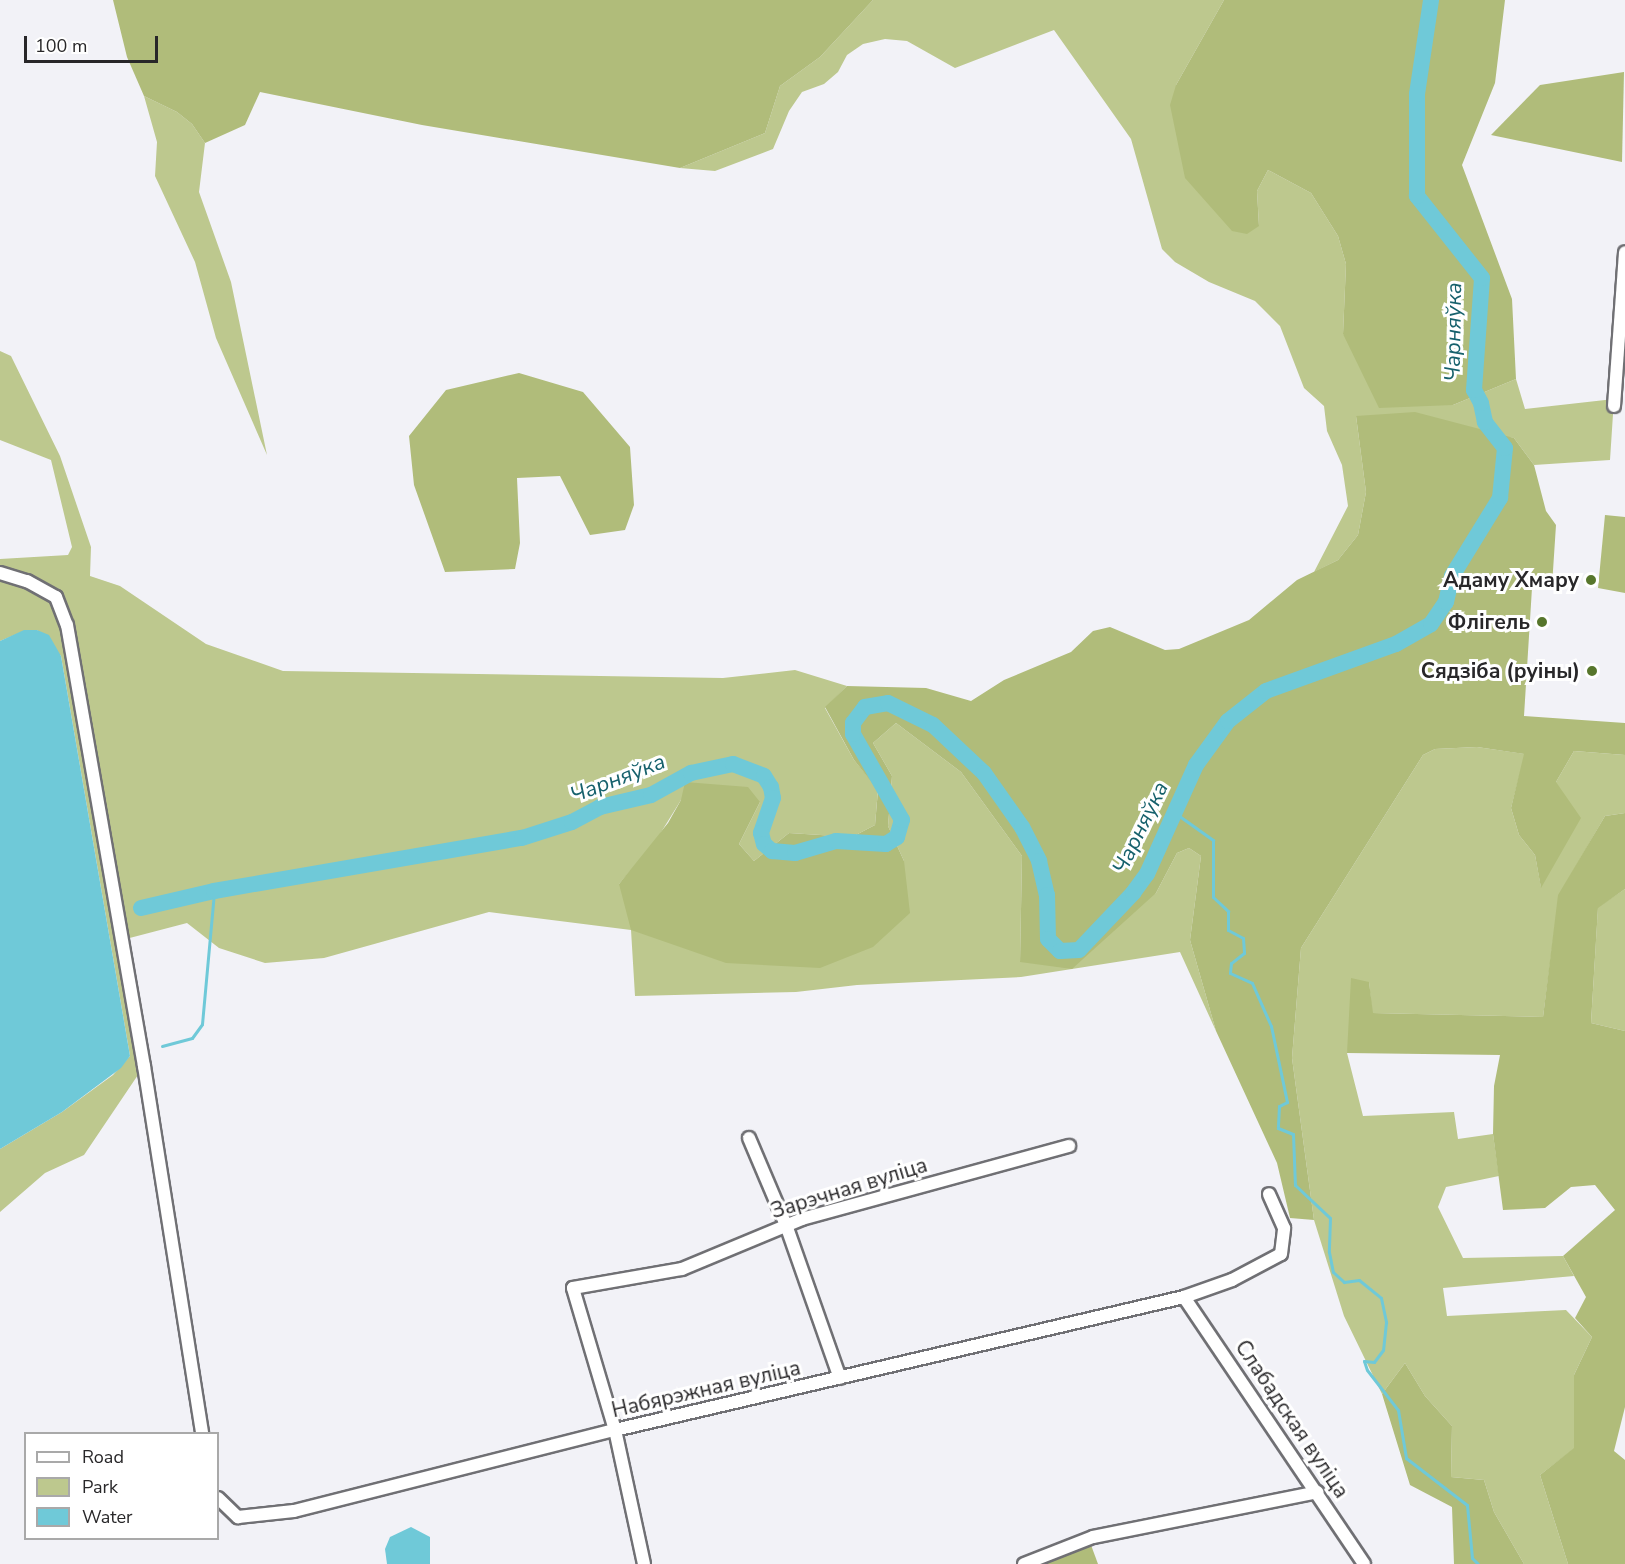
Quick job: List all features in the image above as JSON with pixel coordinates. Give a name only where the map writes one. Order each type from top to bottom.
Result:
[{"type":"street","points":[[1614,406],[1625,252]]},
{"type":"street","points":[[0,573],[27,581],[56,597],[67,625],[144,1066],[202,1432]]},
{"type":"street","points":[[749,1138],[786,1225],[840,1378]]},
{"type":"street","name":"Зарэчная вуліца","points":[[615,1431],[573,1288],[682,1269],[786,1225],[1069,1146]]},
{"type":"street","name":"Набярэжная вуліца","points":[[219,1499],[238,1516],[294,1511],[615,1431],[1184,1297],[1239,1277],[1281,1254],[1284,1228],[1269,1194]]},
{"type":"street","name":"Слабадская вуліца","points":[[1184,1297],[1318,1492],[1364,1564]]},
{"type":"street","points":[[615,1431],[644,1564]]},
{"type":"street","points":[[1024,1564],[1093,1537],[1318,1492]]},
{"type":"green space","points":[[113,0],[873,0],[820,57],[780,86],[765,133],[680,168],[422,125],[260,92],[245,125],[205,143],[192,124],[177,112],[144,96],[127,57]]},
{"type":"green space","points":[[873,0],[1224,0],[1176,85],[1259,226],[1257,191],[1268,170],[1311,193],[1338,236],[1346,264],[1343,334],[1453,405],[1516,379],[1525,409],[1614,399],[1610,460],[1534,465],[1514,438],[1356,416],[1366,492],[1358,535],[1338,560],[1314,572],[1348,506],[1342,465],[1327,431],[1324,406],[1304,388],[1280,326],[1255,301],[1209,282],[1175,262],[1162,249],[1131,139],[1054,30],[955,68],[907,41],[885,39],[863,44],[847,55],[838,72],[824,84],[802,92],[789,111],[773,149],[715,171],[680,168],[765,133],[780,86],[820,57]]},
{"type":"green space","points":[[1224,0],[1505,0],[1495,83],[1462,165],[1512,299],[1516,379],[1453,405],[1379,408],[1343,334],[1346,264],[1338,236],[1311,193],[1268,170],[1257,191],[1259,226],[1247,234],[1232,231],[1185,178],[1170,105],[1176,85]]},
{"type":"green space","points":[[1624,72],[1622,162],[1491,135],[1540,85]]},
{"type":"green space","points":[[144,96],[177,112],[192,124],[205,143],[199,192],[231,282],[267,455],[216,338],[195,262],[155,176],[157,142]]},
{"type":"green space","points":[[0,351],[11,356],[60,456],[91,547],[90,576],[120,586],[206,644],[283,671],[723,678],[795,670],[847,686],[825,708],[854,760],[878,789],[875,825],[852,837],[789,833],[754,861],[739,844],[760,802],[681,800],[655,842],[619,884],[904,861],[888,826],[892,776],[873,743],[896,723],[961,772],[1022,856],[1020,962],[1156,893],[1177,853],[1189,848],[1201,856],[1190,940],[1216,1031],[1180,952],[1021,977],[857,985],[796,992],[635,996],[631,930],[489,912],[324,958],[265,963],[219,948],[187,923],[122,940],[144,1066],[84,1155],[45,1173],[0,1212],[0,1149],[62,1112],[113,1075],[130,1056],[61,656],[37,630],[24,631],[0,641],[0,559],[68,555],[72,547],[51,460],[0,440]]},
{"type":"green space","points":[[519,373],[583,392],[630,447],[634,505],[625,530],[590,535],[560,476],[517,478],[520,543],[515,569],[445,572],[414,485],[409,436],[446,390]]},
{"type":"green space","points":[[1415,412],[1514,438],[1534,465],[1546,511],[1556,525],[1552,586],[1532,588],[1524,716],[1625,723],[1625,755],[1574,751],[1556,782],[1581,818],[1541,888],[1535,855],[1519,835],[1511,808],[1524,754],[1477,747],[1435,749],[1423,755],[1301,948],[1292,1058],[1314,1220],[1290,1218],[1277,1163],[1216,1031],[1190,940],[1201,856],[1189,848],[1177,853],[1156,893],[1072,969],[1020,962],[1022,856],[961,772],[896,723],[873,743],[892,776],[888,826],[904,861],[910,913],[873,947],[820,968],[726,963],[631,930],[619,884],[668,823],[681,800],[685,782],[748,787],[760,802],[739,844],[754,861],[789,833],[852,837],[875,825],[878,790],[854,760],[825,707],[847,686],[926,688],[971,701],[1004,680],[1071,652],[1093,631],[1110,627],[1165,650],[1179,649],[1249,620],[1297,580],[1338,560],[1358,535],[1366,492],[1356,416]]},
{"type":"green space","points":[[1605,515],[1625,517],[1625,593],[1598,588]]},
{"type":"green space","points":[[1477,747],[1525,754],[1511,808],[1519,835],[1535,855],[1541,887],[1556,782],[1574,751],[1625,755],[1625,813],[1605,816],[1559,895],[1543,1017],[1372,1013],[1369,982],[1347,1053],[1363,1116],[1454,1112],[1458,1139],[1493,1134],[1499,1176],[1446,1187],[1438,1207],[1463,1258],[1563,1256],[1574,1276],[1443,1288],[1447,1316],[1566,1310],[1592,1337],[1574,1375],[1575,1448],[1540,1475],[1568,1564],[1524,1564],[1494,1512],[1484,1480],[1451,1477],[1452,1426],[1425,1396],[1405,1363],[1382,1394],[1344,1316],[1314,1220],[1292,1058],[1301,948],[1423,755],[1435,749]]},
{"type":"green space","points":[[1625,813],[1625,889],[1598,908],[1591,1023],[1625,1031],[1625,1407],[1614,1451],[1625,1460],[1625,1564],[1568,1564],[1540,1475],[1574,1448],[1574,1375],[1592,1337],[1575,1318],[1586,1297],[1563,1256],[1615,1210],[1595,1185],[1571,1187],[1545,1208],[1503,1210],[1493,1134],[1494,1086],[1500,1055],[1347,1053],[1351,978],[1369,982],[1373,1013],[1543,1017],[1558,895],[1605,816]]},
{"type":"green space","points":[[1625,889],[1625,1031],[1591,1023],[1598,907]]},
{"type":"green space","points":[[1405,1363],[1425,1396],[1452,1426],[1451,1477],[1484,1480],[1494,1512],[1524,1564],[1454,1564],[1452,1507],[1410,1485],[1382,1394]]},
{"type":"green space","points":[[1091,1545],[1098,1564],[1042,1564]]},
{"type":"water","points":[[24,630],[37,630],[49,635],[61,656],[130,1056],[121,1068],[62,1112],[0,1149],[0,641]]},
{"type":"water","points":[[411,1527],[430,1537],[430,1564],[387,1564],[385,1549],[390,1537]]},
{"type":"waterway","name":"Чарняўка","points":[[141,908],[214,891],[522,838],[572,822],[600,807],[651,795],[691,773],[733,764],[764,776],[771,787],[773,798],[761,833],[764,844],[772,851],[795,853],[836,841],[886,844],[897,837],[902,820],[853,734],[853,723],[865,707],[888,703],[933,725],[984,773],[1022,827],[1039,861],[1047,895],[1048,939],[1060,951],[1079,950],[1133,893],[1147,874],[1196,765],[1228,721],[1266,691],[1396,644],[1431,624],[1446,602],[1452,576],[1500,498],[1505,448],[1485,422],[1481,403],[1474,390],[1482,278],[1417,196],[1417,94],[1431,0]]},
{"type":"waterway","points":[[1175,813],[1213,840],[1213,897],[1228,911],[1228,930],[1243,938],[1244,953],[1231,963],[1230,973],[1252,983],[1271,1026],[1287,1102],[1279,1106],[1278,1128],[1293,1134],[1295,1185],[1330,1218],[1329,1252],[1333,1272],[1344,1282],[1359,1280],[1381,1298],[1386,1322],[1383,1350],[1374,1362],[1364,1361],[1367,1370],[1398,1410],[1406,1458],[1467,1505],[1472,1558],[1478,1564]]},
{"type":"waterway","points":[[162,1046],[192,1038],[202,1024],[214,891]]},
{"type":"place","name":"Адаму Хмару","points":[[1591,580]]},
{"type":"place","name":"Флігель","points":[[1542,622]]},
{"type":"place","name":"Сядзіба (руіны)","points":[[1592,671]]}]
